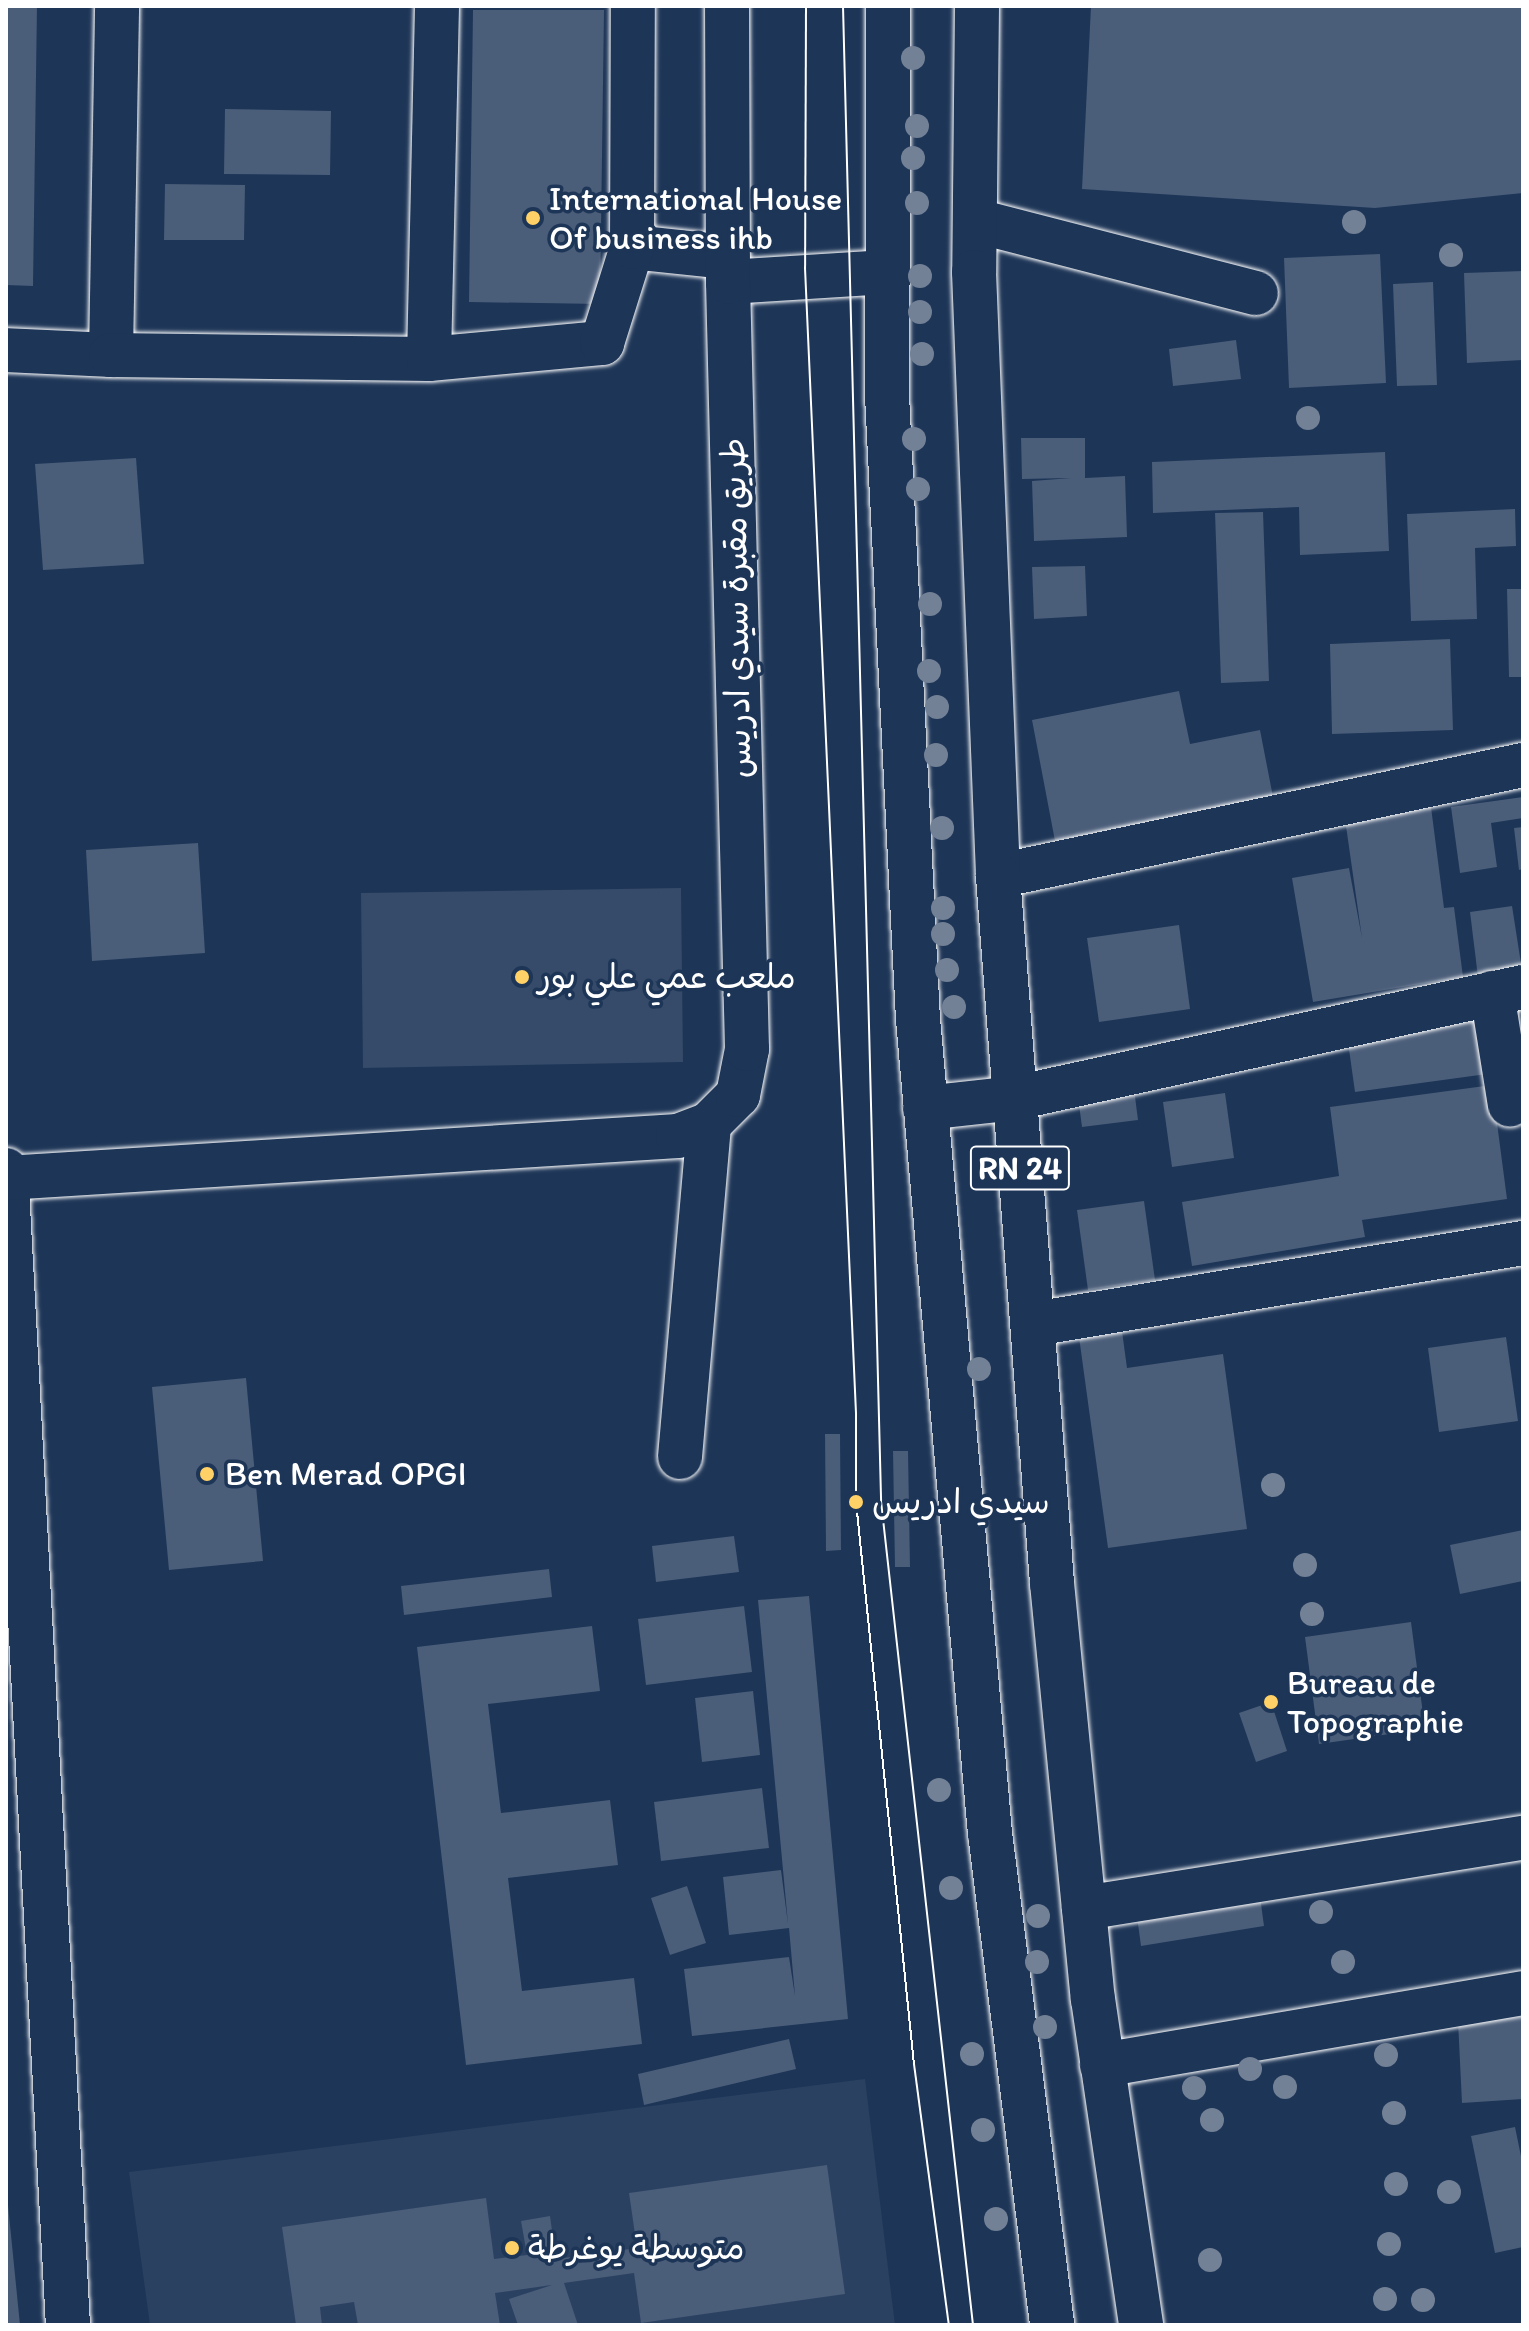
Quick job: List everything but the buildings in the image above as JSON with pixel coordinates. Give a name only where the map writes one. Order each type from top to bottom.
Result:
[{"type":"street","points":[[111,355],[117,6]]},
{"type":"street","points":[[429,359],[437,6]]},
{"type":"street","points":[[6,350],[111,355],[429,359],[602,343],[632,247],[633,6]]},
{"type":"street","name":"طريق مقبرة سيدي ادريس","points":[[6,1178],[678,1136],[709,1124],[738,1095],[747,1049],[727,269],[727,6]]},
{"type":"street","name":"RN 24","points":[[888,6],[887,395],[925,1108],[990,1833],[1052,2325]]},
{"type":"street","name":"RN 24","points":[[977,6],[977,221],[974,272],[998,876],[1052,1583],[1084,1908],[1102,2065],[1141,2325]]},
{"type":"street","points":[[977,221],[1256,293]]},
{"type":"street","points":[[632,247],[727,269],[887,272]]},
{"type":"street","points":[[998,876],[1523,765]]},
{"type":"street","points":[[925,1108],[1015,1098],[1508,990],[1510,1105]]},
{"type":"street","points":[[680,1457],[709,1124]]},
{"type":"street","points":[[6,1170],[68,2325]]},
{"type":"street","points":[[1034,1324],[1523,1243]]},
{"type":"street","points":[[1084,1908],[1523,1838]]},
{"type":"street","points":[[1102,2065],[1523,1993]]},
{"type":"shaded area","name":"ملعب عمي علي بور","points":[[681,888],[683,1062],[363,1068],[361,893]]},
{"type":"shaded area","name":"متوسطة يوغرطة","points":[[865,2079],[895,2325],[150,2325],[129,2172]]},
{"type":"tram line","points":[[806,6],[805,268],[856,1414],[856,1502],[914,2064],[949,2325]]},
{"type":"tram line","points":[[843,6],[881,1501],[973,2325]]},
{"type":"place","name":"International House Of business ihb","points":[[533,218]]},
{"type":"place","name":"ملعب عمي علي بور","points":[[522,977]]},
{"type":"place","name":"Ben Merad OPGI","points":[[207,1474]]},
{"type":"place","name":"سيدي ادريس","points":[[856,1502]]},
{"type":"place","name":"Bureau de Topographie","points":[[1271,1702]]},
{"type":"place","name":"متوسطة يوغرطة","points":[[512,2248]]}]
